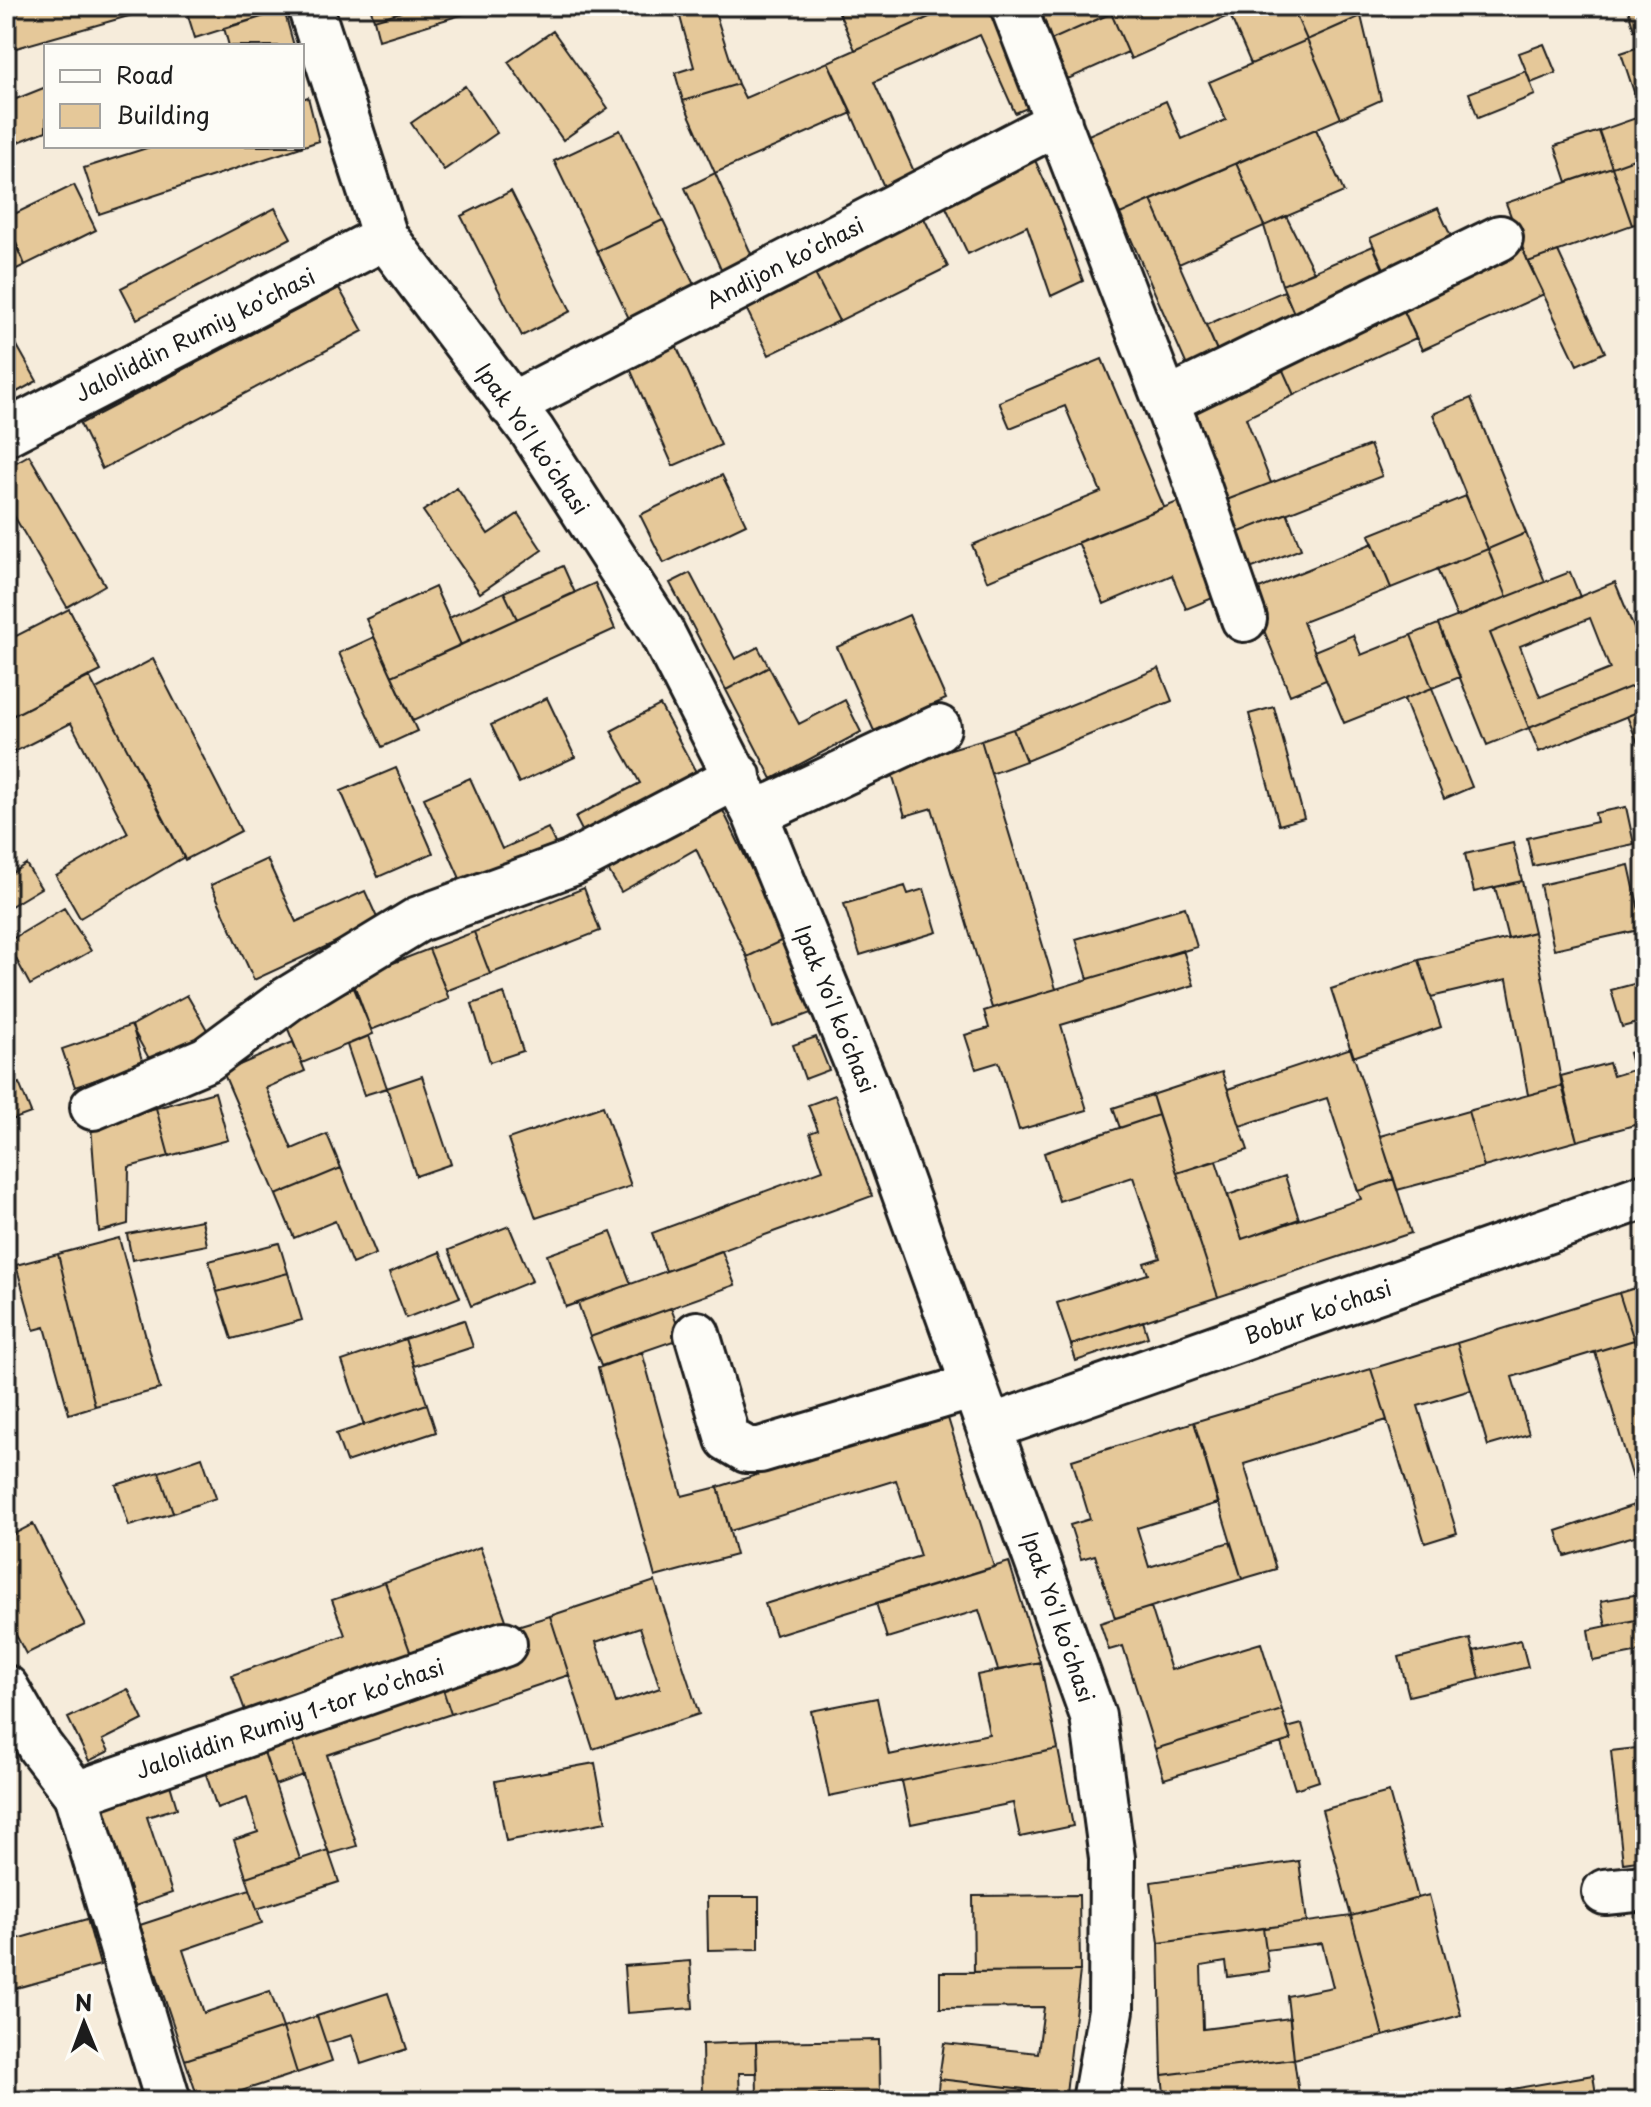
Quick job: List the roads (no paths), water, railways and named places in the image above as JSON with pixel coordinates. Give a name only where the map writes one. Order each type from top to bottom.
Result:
[{"type":"street","name":"Ipak Yoʻl koʻchasi","points":[[310,6],[385,237],[511,405],[661,631],[747,795],[865,1083],[1093,1716],[1112,1858],[1111,2010],[1095,2101]]},
{"type":"street","points":[[1013,6],[1166,401],[1244,619]]},
{"type":"street","name":"Andijon koʻchasi","points":[[511,405],[1059,122]]},
{"type":"street","name":"Jaloliddin Rumiy koʻchasi","points":[[6,433],[385,237]]},
{"type":"street","points":[[1166,401],[1500,238]]},
{"type":"street","points":[[93,1107],[207,1059],[288,999],[419,919],[747,795],[938,728]]},
{"type":"street","name":"Bobur koʻchasi","points":[[991,1427],[1645,1196]]},
{"type":"street","points":[[697,1334],[728,1439],[747,1450],[760,1450],[974,1386]]},
{"type":"street","name":"Jaloliddin Rumiy 1-tor koʼchasi","points":[[76,1794],[504,1644]]},
{"type":"street","points":[[6,1688],[23,1754],[76,1794],[168,2101]]}]
